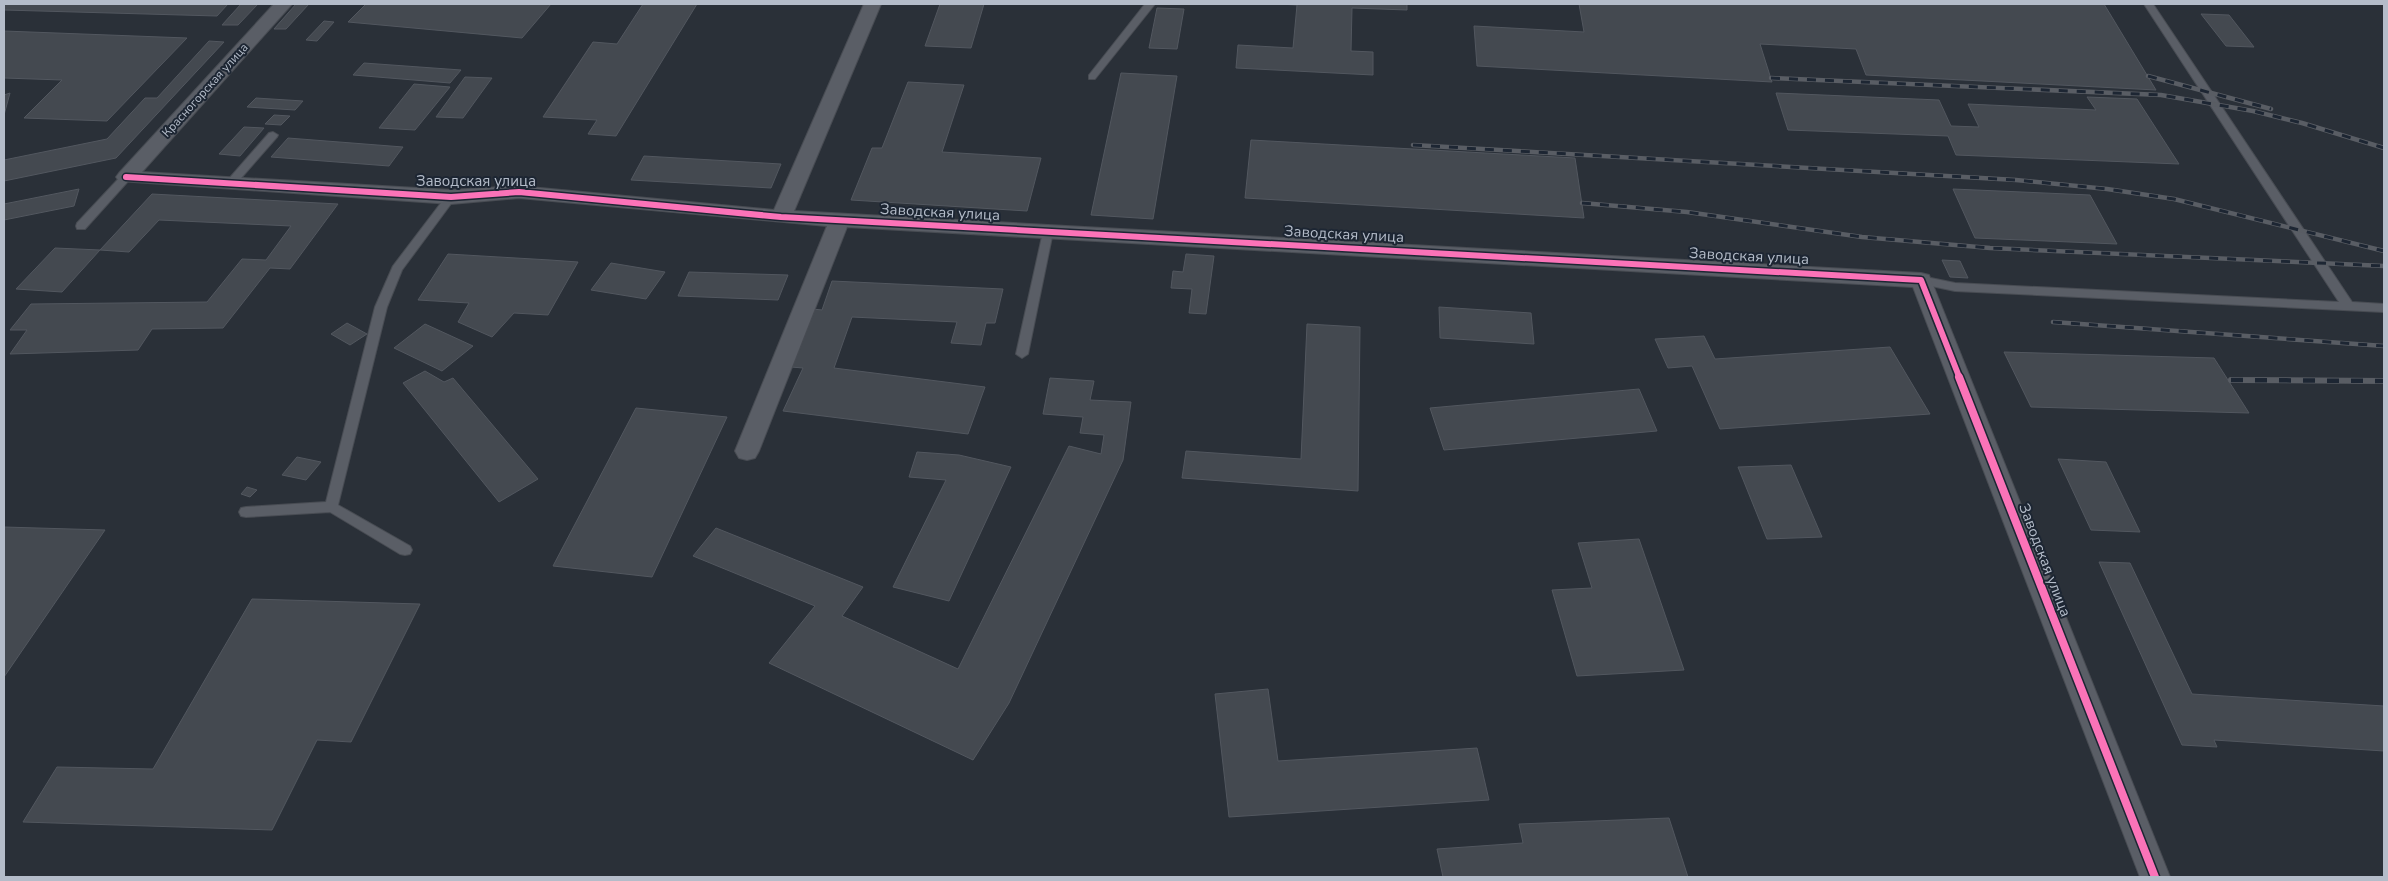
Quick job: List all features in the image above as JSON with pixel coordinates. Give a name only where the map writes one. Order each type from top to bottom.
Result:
[{"type":"street","name":"Красногорская улица","points":[[126,177],[283,4]]},
{"type":"street","points":[[781,217],[874,4]]},
{"type":"street","name":"Заводская улица","points":[[126,177],[451,197],[520,192],[781,217],[1921,280],[2155,877]]},
{"type":"street","points":[[747,451],[840,220]]},
{"type":"lane","points":[[1092,77],[1150,4]]},
{"type":"lane","points":[[2149,4],[2348,306]]},
{"type":"lane","points":[[231,183],[273,135]]},
{"type":"lane","points":[[82,226],[126,177]]},
{"type":"lane","points":[[331,507],[381,307],[397,269],[451,197]]},
{"type":"lane","points":[[1022,354],[1048,232]]},
{"type":"lane","points":[[1921,280],[1956,287],[2384,308]]},
{"type":"lane","points":[[246,512],[331,507],[355,519],[405,550]]},
{"type":"building","points":[[4,4],[228,4],[217,16],[4,10]]},
{"type":"building","points":[[241,4],[258,4],[238,25],[222,25]]},
{"type":"building","points":[[296,4],[309,4],[286,29],[274,29]]},
{"type":"building","points":[[366,4],[551,4],[522,38],[348,22]]},
{"type":"building","points":[[643,4],[697,4],[616,136],[588,134],[597,120],[543,117],[593,42],[617,44]]},
{"type":"building","points":[[940,4],[984,4],[971,48],[925,46]]},
{"type":"building","points":[[1279,4],[1407,4],[1407,10],[1352,8],[1351,51],[1373,52],[1373,75],[1236,68],[1238,45],[1293,48],[1297,5]]},
{"type":"building","points":[[1579,4],[2104,4],[2156,90],[1866,75],[1856,49],[1760,44],[1772,82],[1477,66],[1474,26],[1584,32]]},
{"type":"building","points":[[1157,8],[1184,9],[1177,49],[1149,48]]},
{"type":"building","points":[[2201,14],[2229,15],[2254,47],[2226,46]]},
{"type":"building","points":[[324,21],[334,22],[317,41],[306,40]]},
{"type":"building","points":[[4,31],[187,38],[107,121],[24,118],[62,80],[4,78]]},
{"type":"building","points":[[209,41],[224,42],[116,158],[4,181],[4,160],[107,139],[145,98],[157,98]]},
{"type":"building","points":[[364,63],[461,70],[450,83],[353,75]]},
{"type":"building","points":[[1121,73],[1177,76],[1153,219],[1091,215]]},
{"type":"building","points":[[465,77],[492,78],[463,118],[436,117]]},
{"type":"building","points":[[908,82],[964,85],[942,152],[1041,158],[1027,211],[851,200],[872,148],[882,148]]},
{"type":"building","points":[[414,84],[450,87],[415,130],[379,128]]},
{"type":"building","points":[[10,93],[4,115],[4,95]]},
{"type":"building","points":[[1776,93],[1939,100],[1951,126],[1979,127],[1968,104],[2096,110],[2087,97],[2137,99],[2179,164],[1956,155],[1948,136],[1788,130]]},
{"type":"building","points":[[256,98],[303,101],[295,110],[247,107]]},
{"type":"building","points":[[274,115],[290,116],[281,125],[265,124]]},
{"type":"building","points":[[244,127],[264,128],[240,156],[219,154]]},
{"type":"building","points":[[288,138],[403,147],[389,166],[271,157]]},
{"type":"building","points":[[1251,140],[1575,158],[1584,218],[1245,198]]},
{"type":"building","points":[[644,156],[781,164],[771,188],[631,180]]},
{"type":"building","points":[[79,189],[74,206],[4,220],[4,204]]},
{"type":"building","points":[[1953,189],[2090,195],[2117,244],[1975,238]]},
{"type":"building","points":[[152,194],[338,204],[290,269],[270,268],[223,328],[152,329],[138,350],[10,354],[27,330],[10,330],[31,304],[207,302],[242,259],[266,260],[291,226],[159,220],[129,252],[100,250]]},
{"type":"building","points":[[55,248],[100,250],[62,292],[16,289]]},
{"type":"building","points":[[448,254],[578,262],[548,315],[514,313],[492,337],[458,322],[469,303],[418,300]]},
{"type":"building","points":[[1186,254],[1214,256],[1206,314],[1189,313],[1192,289],[1171,288],[1173,271],[1183,272]]},
{"type":"building","points":[[1942,260],[1960,261],[1968,278],[1950,277]]},
{"type":"building","points":[[611,263],[665,272],[646,299],[591,290]]},
{"type":"building","points":[[689,272],[788,275],[778,300],[678,296]]},
{"type":"building","points":[[832,281],[1003,289],[995,323],[986,323],[981,345],[951,343],[957,322],[852,317],[834,368],[985,387],[968,434],[783,411],[803,368],[791,367],[813,309],[822,310]]},
{"type":"building","points":[[1439,307],[1531,313],[1534,344],[1440,338]]},
{"type":"building","points":[[347,323],[367,334],[350,345],[331,334]]},
{"type":"building","points":[[425,324],[473,346],[442,371],[394,348]]},
{"type":"building","points":[[1307,324],[1360,327],[1358,491],[1182,478],[1186,451],[1301,459]]},
{"type":"building","points":[[1704,336],[1715,359],[1890,347],[1930,414],[1720,429],[1692,366],[1668,368],[1655,339]]},
{"type":"building","points":[[2004,352],[2214,358],[2249,413],[2031,407]]},
{"type":"building","points":[[425,371],[444,382],[453,378],[538,479],[499,502],[403,383]]},
{"type":"building","points":[[1050,378],[1094,381],[1090,400],[1131,402],[1123,460],[1009,703],[973,760],[769,663],[815,606],[693,556],[716,528],[863,587],[842,616],[958,669],[1069,446],[1101,454],[1104,435],[1080,433],[1083,417],[1043,414]]},
{"type":"building","points":[[1639,389],[1657,431],[1444,450],[1430,408]]},
{"type":"building","points":[[636,408],[727,417],[652,577],[553,566]]},
{"type":"building","points":[[917,452],[959,455],[1011,467],[949,601],[893,587],[946,480],[909,477]]},
{"type":"building","points":[[297,457],[321,462],[306,480],[282,475]]},
{"type":"building","points":[[2058,459],[2106,462],[2140,532],[2091,530]]},
{"type":"building","points":[[1791,465],[1822,537],[1767,539],[1738,467]]},
{"type":"building","points":[[247,487],[257,490],[250,497],[241,494]]},
{"type":"building","points":[[4,527],[105,530],[4,677]]},
{"type":"building","points":[[1639,539],[1684,670],[1577,676],[1552,590],[1592,588],[1578,543]]},
{"type":"building","points":[[2099,562],[2130,563],[2192,694],[2384,706],[2384,751],[2214,740],[2217,747],[2182,745]]},
{"type":"building","points":[[252,599],[420,604],[351,742],[317,740],[272,830],[23,822],[57,767],[153,769]]},
{"type":"building","points":[[1268,689],[1278,761],[1477,748],[1489,800],[1229,817],[1215,694]]},
{"type":"building","points":[[1669,818],[1688,877],[1443,877],[1437,849],[1523,843],[1519,824]]},
{"type":"railway","points":[[2148,76],[2271,109]]},
{"type":"railway","points":[[1771,78],[2161,95],[2253,111],[2302,123],[2384,148]]},
{"type":"railway","points":[[1413,145],[2016,180],[2107,189],[2174,199],[2384,251]]},
{"type":"railway","points":[[1582,203],[1687,212],[1862,237],[1990,248],[2384,266]]},
{"type":"railway","points":[[2053,322],[2384,346]]},
{"type":"railway","points":[[2231,380],[2384,381]]},
{"type":"cycle path","points":[[126,177],[451,197],[519,192],[781,217],[1921,280],[2155,877]]}]
